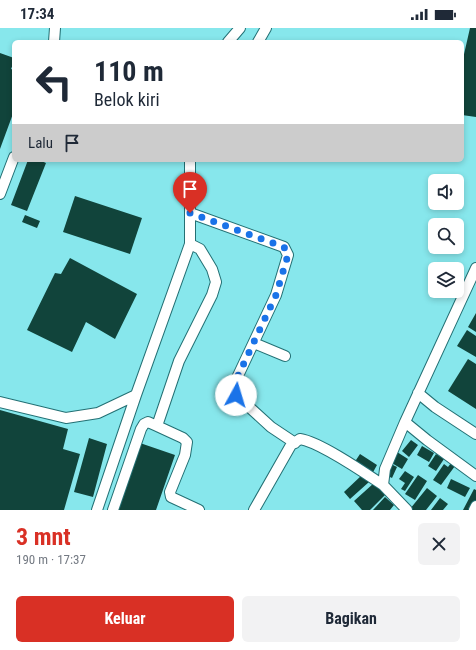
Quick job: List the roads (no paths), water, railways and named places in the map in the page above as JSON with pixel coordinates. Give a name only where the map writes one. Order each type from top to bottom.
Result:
[{"type":"street","points":[[54,40],[55,28]]},
{"type":"street","points":[[230,40],[240,28]]},
{"type":"street","points":[[259,40],[266,28]]},
{"type":"street","points":[[0,194],[12,162]]},
{"type":"street","points":[[97,510],[190,244],[190,162]]},
{"type":"street","points":[[190,213],[284,247],[288,255],[276,295],[236,380],[236,395],[271,427],[295,443]]},
{"type":"street","points":[[157,426],[179,361],[212,294],[216,282],[212,269],[200,250],[190,244]]},
{"type":"street","points":[[383,485],[385,470],[405,422],[476,268]]},
{"type":"street","points":[[254,343],[285,356]]},
{"type":"street","points":[[418,393],[435,407],[476,434]]},
{"type":"street","points":[[0,402],[66,418],[98,413],[136,395]]},
{"type":"street","points":[[114,510],[141,429],[144,424],[148,422],[183,438],[187,442],[185,455],[170,492],[171,498],[199,510]]},
{"type":"street","points":[[405,422],[476,476]]},
{"type":"street","points":[[254,510],[287,451],[291,445],[300,439],[307,440],[383,485],[407,510]]},
{"type":"street","points":[[474,510],[476,506]]}]
